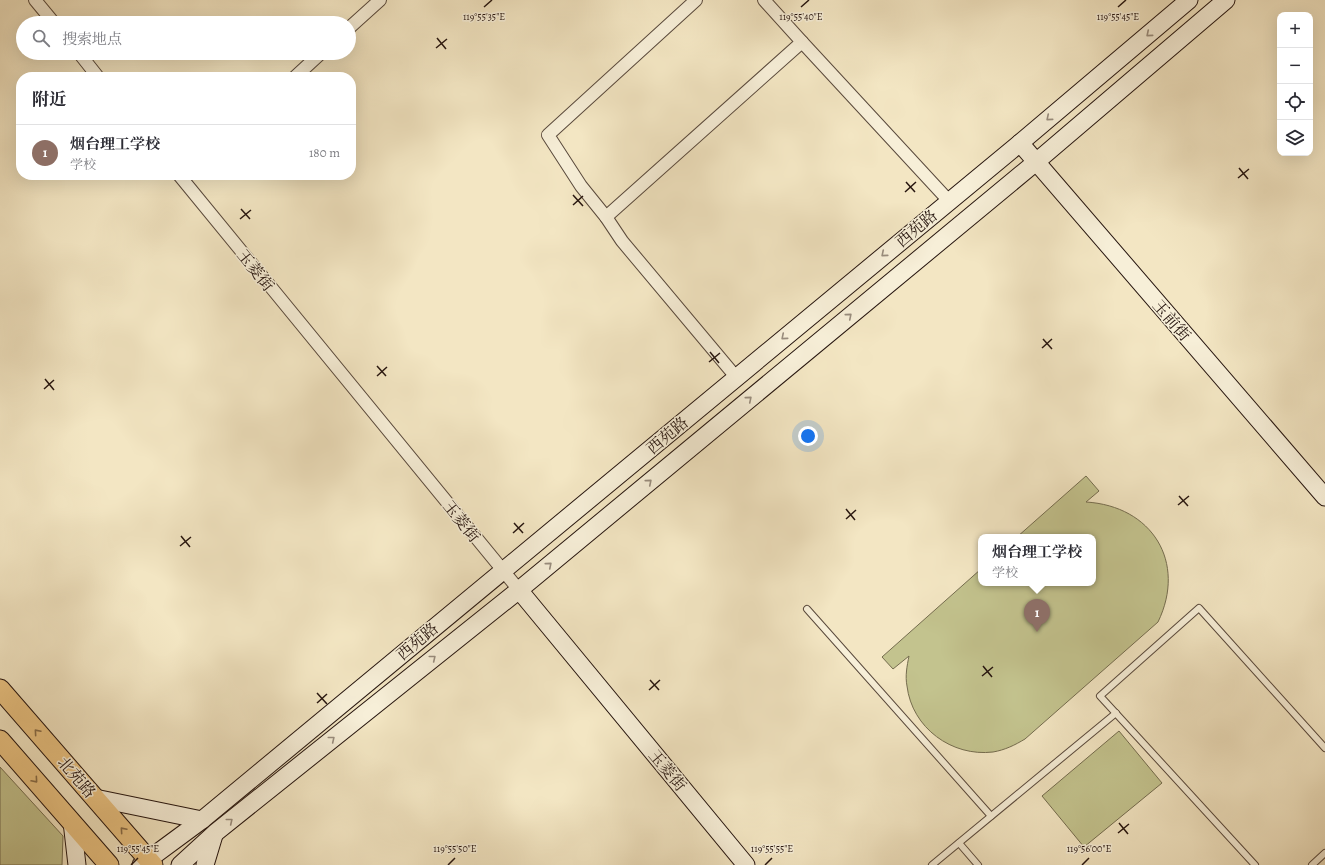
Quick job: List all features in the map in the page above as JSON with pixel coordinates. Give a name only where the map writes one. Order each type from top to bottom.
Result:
[{"type":"main road","name":"西苑路","points":[[148,863],[202,820],[1020,143],[1189,0]]},
{"type":"main road","name":"西苑路","points":[[180,865],[215,833],[518,590],[1036,162],[1226,0]]},
{"type":"main road","name":"玉前街","points":[[1020,143],[1325,498]]},
{"type":"main road","name":"玉菱街","points":[[518,590],[746,865]]},
{"type":"main road","name":"北苑路","points":[[0,689],[95,798],[148,863]]},
{"type":"main road","name":"北苑路","points":[[0,740],[109,865]]},
{"type":"main road","points":[[95,798],[202,820]]},
{"type":"main road","points":[[72,822],[77,865]]},
{"type":"main road","points":[[205,865],[215,833]]},
{"type":"street","points":[[35,0],[48,16]]},
{"type":"street","points":[[356,22],[380,0]]},
{"type":"street","points":[[696,0],[548,135],[581,186],[606,217],[622,241],[736,377]]},
{"type":"street","points":[[764,0],[949,201]]},
{"type":"street","points":[[606,217],[802,42]]},
{"type":"street","points":[[85,60],[94,72]]},
{"type":"street","points":[[300,72],[313,60]]},
{"type":"street","name":"玉菱街","points":[[186,180],[518,590]]},
{"type":"lane","points":[[1255,865],[1100,696],[1199,608],[1325,748]]},
{"type":"lane","points":[[808,609],[991,816]]},
{"type":"lane","points":[[932,865],[1116,713]]},
{"type":"lane","points":[[959,843],[978,865]]},
{"type":"lane","points":[[1312,865],[1325,853]]},
{"type":"green space","points":[[1086,476],[1099,491],[1086,502],[1109,506],[1129,514],[1145,526],[1158,541],[1165,559],[1168,578],[1166,600],[1158,622],[1025,739],[1006,749],[993,752],[963,750],[936,737],[917,715],[910,701],[907,686],[906,678],[909,656],[893,669],[882,657],[978,572],[978,586],[1096,586],[1096,534],[1020,534]]},
{"type":"green space","points":[[1119,731],[1162,783],[1084,847],[1042,796]]},
{"type":"green space","points":[[0,767],[63,836],[62,865],[0,865]]},
{"type":"place","name":"烟台理工学校","points":[[1037,632]]}]
